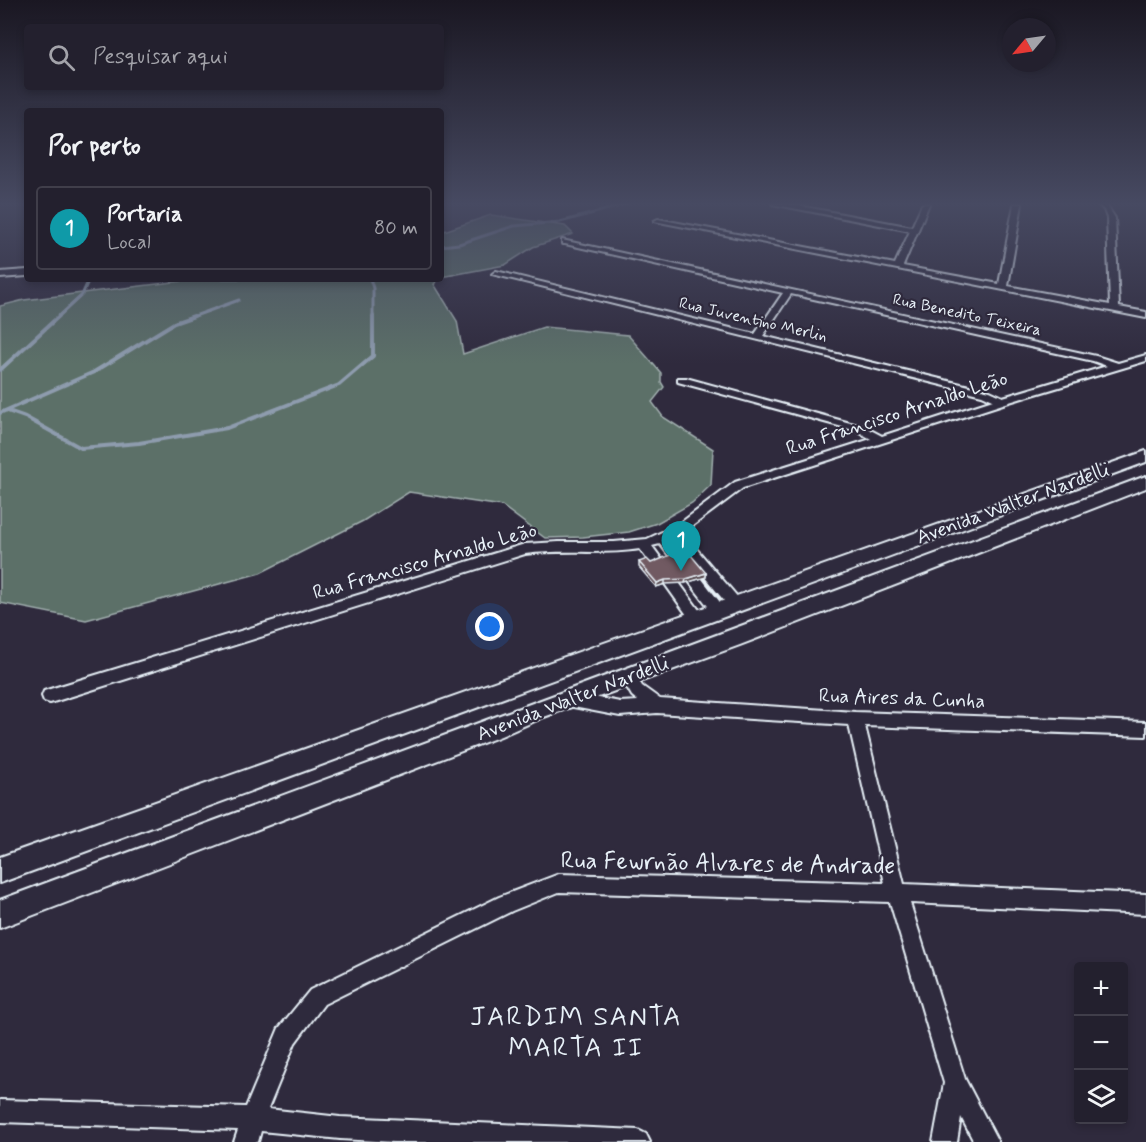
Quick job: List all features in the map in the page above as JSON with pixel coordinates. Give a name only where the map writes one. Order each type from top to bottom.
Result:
[{"type":"street","name":"Rua Benedito Teixeira","points":[[635,257],[1096,359],[1116,366]]},
{"type":"street","points":[[844,257],[1146,315]]},
{"type":"street","points":[[898,268],[903,257]]},
{"type":"street","points":[[1003,288],[1008,257]]},
{"type":"street","points":[[1113,257],[1115,309]]},
{"type":"street","points":[[0,276],[24,273]]},
{"type":"street","name":"Rua Juventino Merlin","points":[[496,274],[986,393],[1002,401]]},
{"type":"street","points":[[758,336],[789,291]]},
{"type":"street","name":"Rua Francisco Arnaldo Leão","points":[[50,696],[525,549],[660,538],[740,485],[1002,401],[1146,358]]},
{"type":"street","points":[[682,380],[861,429],[881,440]]},
{"type":"street","name":"Avenida Walter Nardelli","points":[[0,870],[1146,456]]},
{"type":"street","name":"Avenida Walter Nardelli","points":[[0,914],[493,729],[536,710],[1146,482]]},
{"type":"street","points":[[660,538],[723,617],[716,632],[677,659]]},
{"type":"street","points":[[660,538],[717,610]]},
{"type":"street","points":[[629,677],[637,691],[657,706]]},
{"type":"street","name":"Rua Aires da Cunha","points":[[568,699],[620,709],[657,706],[855,719],[1146,729]]},
{"type":"street","points":[[855,719],[897,893],[955,1083],[986,1142]]},
{"type":"street","name":"Rua Fewrnão Alvares de Andrade","points":[[246,1142],[287,1036],[317,997],[506,904],[559,883],[897,893],[1146,904]]},
{"type":"street","points":[[945,1142],[955,1083]]},
{"type":"street","points":[[0,1111],[253,1119],[340,1128],[638,1142]]},
{"type":"green space","points":[[444,257],[517,257],[505,265],[444,276]]},
{"type":"green space","points":[[174,282],[436,282],[434,284],[457,321],[463,354],[544,327],[628,335],[661,373],[661,382],[664,387],[652,402],[663,417],[713,449],[711,485],[692,503],[657,523],[629,532],[545,538],[502,506],[409,492],[363,521],[260,573],[86,620],[0,603],[0,306],[24,300]]},
{"type":"building","points":[[680,551],[690,554],[706,573],[686,579],[665,580],[657,583],[639,562],[647,559],[651,563]]},
{"type":"waterway","points":[[57,318],[82,295],[88,282]]},
{"type":"waterway","points":[[8,411],[25,417],[81,448],[139,443],[227,428],[339,385],[373,356],[373,288],[371,282]]},
{"type":"waterway","points":[[189,318],[239,300]]},
{"type":"waterway","points":[[0,370],[59,316]]},
{"type":"waterway","points":[[0,413],[94,372],[174,323],[194,316]]},
{"type":"place","name":"Portaria","points":[[681,571]]},
{"type":"district","name":"JARDIM SANTA MARTA II","points":[[576,1032]]}]
